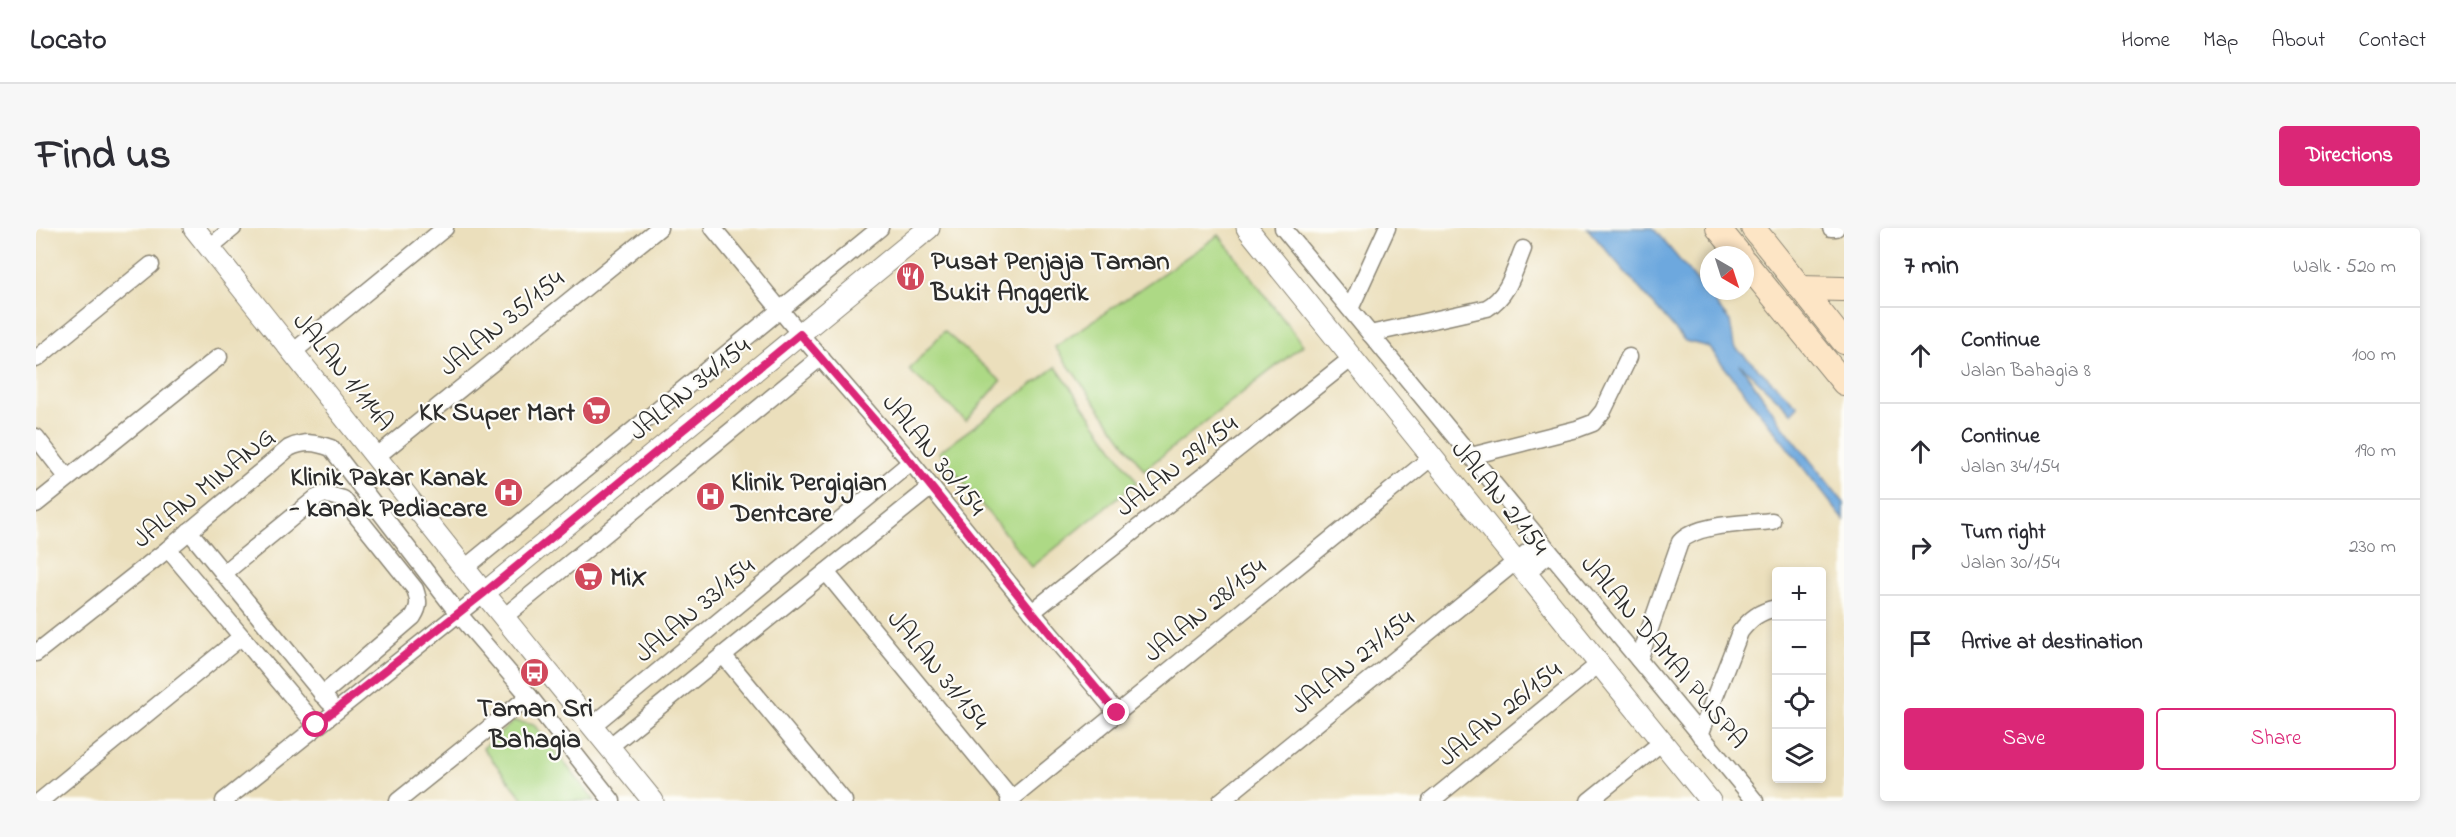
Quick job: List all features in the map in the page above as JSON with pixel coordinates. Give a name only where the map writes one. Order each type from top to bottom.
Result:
[{"type":"main road","points":[[1718,228],[1733,246]]},
{"type":"main road","points":[[1753,228],[1801,288],[1823,327],[1844,383]]},
{"type":"main road","points":[[1754,269],[1823,327]]},
{"type":"main road","points":[[1801,288],[1843,288]]},
{"type":"street","name":"JALAN 1/114A","points":[[194,228],[484,593],[653,801]]},
{"type":"street","points":[[210,247],[233,228]]},
{"type":"street","points":[[293,352],[445,228]]},
{"type":"street","name":"JALAN 35/154","points":[[376,457],[659,228]]},
{"type":"street","name":"JALAN 30/154","points":[[713,228],[800,334],[911,462],[930,488],[1117,713]]},
{"type":"street","name":"JALAN 34/154","points":[[465,568],[880,228]]},
{"type":"street","name":"JALAN 34/154","points":[[484,593],[930,228]]},
{"type":"street","name":"JALAN 2/154","points":[[1247,228],[1710,801]]},
{"type":"street","name":"JALAN DAMAI PUSPA","points":[[1283,228],[1755,801]]},
{"type":"street","points":[[1350,309],[1387,228]]},
{"type":"street","points":[[1370,334],[1487,308],[1497,302],[1507,289],[1523,249]]},
{"type":"street","points":[[36,359],[151,265]]},
{"type":"street","points":[[1823,327],[1843,288]]},
{"type":"street","points":[[36,504],[219,357]]},
{"type":"street","points":[[504,617],[821,357]]},
{"type":"street","points":[[1471,456],[1593,423],[1603,411],[1629,357]]},
{"type":"street","name":"JALAN 29/154","points":[[1032,612],[1352,358]]},
{"type":"street","points":[[36,437],[67,477]]},
{"type":"street","name":"JALAN MINANG","points":[[36,653],[168,549],[288,448],[309,441],[331,448],[457,612],[529,696],[612,801]]},
{"type":"street","name":"JALAN 28/154","points":[[1010,800],[1432,457]]},
{"type":"street","name":"JALAN 33/154","points":[[592,726],[911,462]]},
{"type":"street","name":"JALAN 33/154","points":[[609,747],[930,488]]},
{"type":"street","points":[[223,574],[316,498],[325,494],[343,499],[415,589],[419,601],[418,609],[413,617],[322,694]]},
{"type":"street","points":[[1639,660],[1680,542],[1686,535],[1698,530],[1772,521]]},
{"type":"street","points":[[189,531],[335,710]]},
{"type":"street","name":"JALAN 27/154","points":[[1221,801],[1546,547]]},
{"type":"street","points":[[168,549],[316,725]]},
{"type":"street","name":"JALAN 31/154","points":[[826,572],[1010,800]]},
{"type":"street","points":[[224,801],[457,612],[484,593]]},
{"type":"street","points":[[1700,735],[1740,632],[1750,620],[1762,612],[1772,609]]},
{"type":"street","points":[[40,801],[241,638]]},
{"type":"street","points":[[723,655],[844,801]]},
{"type":"street","name":"JALAN 26/154","points":[[1431,801],[1599,664]]},
{"type":"street","points":[[398,801],[529,696]]},
{"type":"street","points":[[1589,801],[1662,742]]},
{"type":"green space","points":[[1219,235],[1303,345],[1144,470],[1055,347]]},
{"type":"green space","points":[[944,331],[1001,381],[966,421],[909,370]]},
{"type":"green space","points":[[1056,367],[1137,482],[1032,567],[939,452]]},
{"type":"green space","points":[[514,721],[534,725],[595,801],[525,801],[483,748]]},
{"type":"water","points":[[1587,228],[1653,228],[1700,285],[1700,300],[1713,300],[1730,321],[1734,346],[1798,406],[1792,413],[1740,364],[1779,421],[1844,503],[1844,520],[1709,347],[1685,341]]},
{"type":"place","name":"Pusat Penjaja Taman Bukit Anggerik","points":[[910,276]]},
{"type":"place","name":"KK Super Mart","points":[[596,411]]},
{"type":"place","name":"Klinik Pakar Kanak - kanak Pediacare","points":[[508,492]]},
{"type":"place","name":"Klinik Pergigian Dentcare","points":[[710,497]]},
{"type":"place","name":"MiX","points":[[589,576]]},
{"type":"place","name":"Taman Sri Bahagia","points":[[535,672]]},
{"type":"route","points":[[316,725],[484,593],[800,334],[911,462],[930,488],[1117,713]]}]
